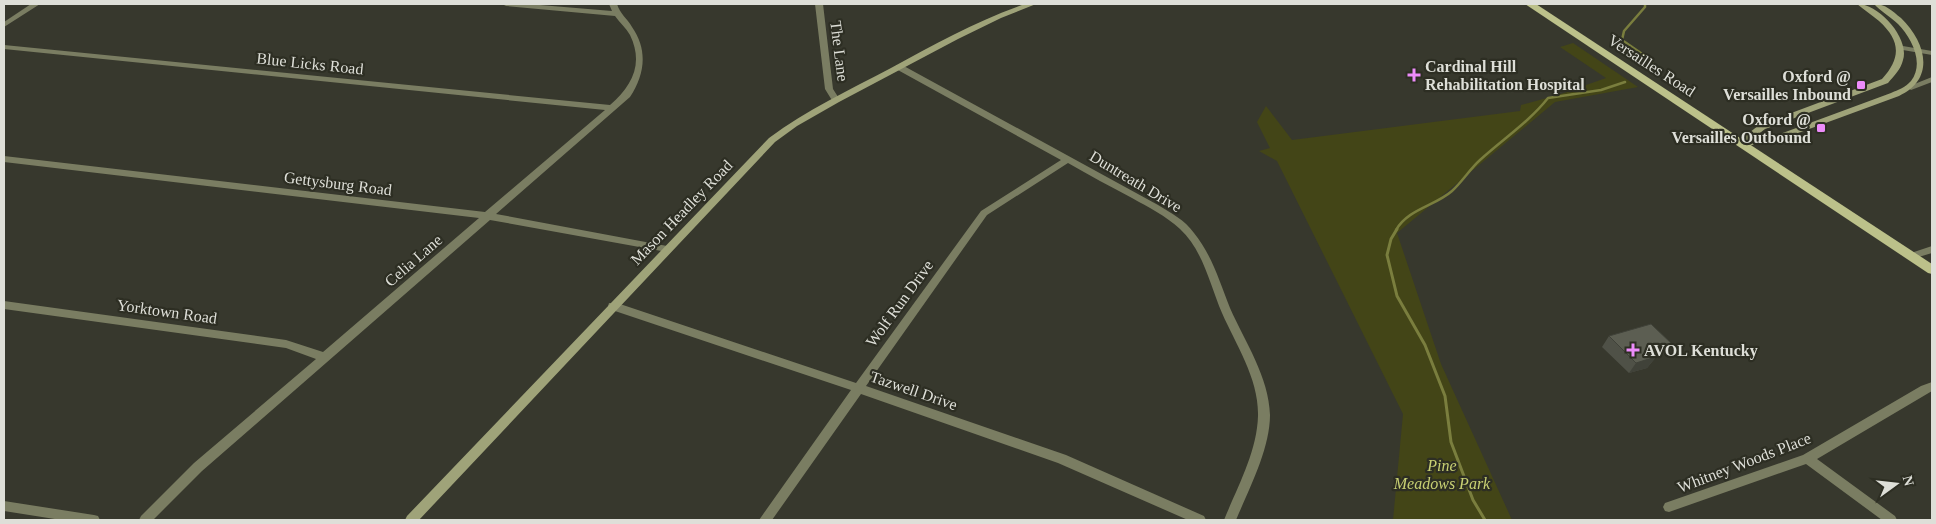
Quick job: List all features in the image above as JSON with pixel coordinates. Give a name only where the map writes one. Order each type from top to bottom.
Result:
[{"type":"main road","name":"Mason Headley Road","points":[[411,520],[667,248],[772,140],[794,124],[836,100],[979,25],[1032,4]]},
{"type":"main road","name":"Versailles Road","points":[[1530,4],[1932,270]]},
{"type":"main road","points":[[1742,144],[1762,127],[1885,81],[1895,72],[1899,64],[1899,40],[1890,27],[1861,4]]},
{"type":"main road","points":[[1742,144],[1779,137],[1911,87],[1918,78],[1920,51],[1905,27],[1878,4]]},
{"type":"street","points":[[4,25],[36,4]]},
{"type":"street","points":[[506,4],[615,9]]},
{"type":"street","name":"The Lane","points":[[819,4],[830,89],[836,100]]},
{"type":"street","name":"Celia Lane","points":[[145,520],[198,467],[627,95],[640,69],[641,56],[638,44],[632,33],[615,9]]},
{"type":"street","name":"Blue Licks Road","points":[[4,47],[612,108]]},
{"type":"street","points":[[1900,47],[1932,53]]},
{"type":"street","name":"Duntreath Drive","points":[[899,67],[1069,159],[1177,222],[1190,234],[1207,264],[1224,308],[1256,379],[1264,416],[1262,434],[1230,520]]},
{"type":"street","points":[[1911,87],[1932,79]]},
{"type":"street","name":"Gettysburg Road","points":[[4,159],[488,216],[667,248]]},
{"type":"street","name":"Wolf Run Drive","points":[[765,520],[984,213],[1069,159]]},
{"type":"street","points":[[1912,256],[1932,249]]},
{"type":"street","name":"Yorktown Road","points":[[4,305],[286,344],[323,357]]},
{"type":"street","name":"Tazwell Drive","points":[[613,306],[1062,459],[1200,520]]},
{"type":"street","name":"Whitney Woods Place","points":[[1670,507],[1807,459],[1932,386]]},
{"type":"street","points":[[1807,459],[1891,520]]},
{"type":"street","points":[[4,506],[94,520]]},
{"type":"green space","name":"Pine Meadows Park","points":[[1573,43],[1638,87],[1555,102],[1397,233],[1441,364],[1512,520],[1393,520],[1403,414],[1277,161],[1259,151],[1270,148],[1257,122],[1266,106],[1292,140],[1520,111],[1521,105],[1558,95],[1606,78],[1560,47]]},
{"type":"building","points":[[1651,324],[1672,344],[1656,348],[1659,352],[1652,354],[1655,357],[1636,363],[1609,336]]},
{"type":"waterway","points":[[1645,4],[1645,7],[1624,31],[1622,40],[1648,58],[1659,71]]},
{"type":"waterway","points":[[1396,230],[1407,217],[1452,191],[1476,164],[1524,123],[1548,98],[1601,90],[1625,82]]},
{"type":"waterway","points":[[1397,229],[1391,239],[1387,255],[1397,296],[1425,345],[1445,396],[1451,442],[1473,500],[1485,520]]},
{"type":"place","name":"Cardinal Hill Rehabilitation Hospital","points":[[1414,75]]},
{"type":"place","name":"Oxford @ Versailles Inbound","points":[[1861,85]]},
{"type":"place","name":"Oxford @ Versailles Outbound","points":[[1821,128]]},
{"type":"place","name":"AVOL Kentucky","points":[[1633,350]]}]
